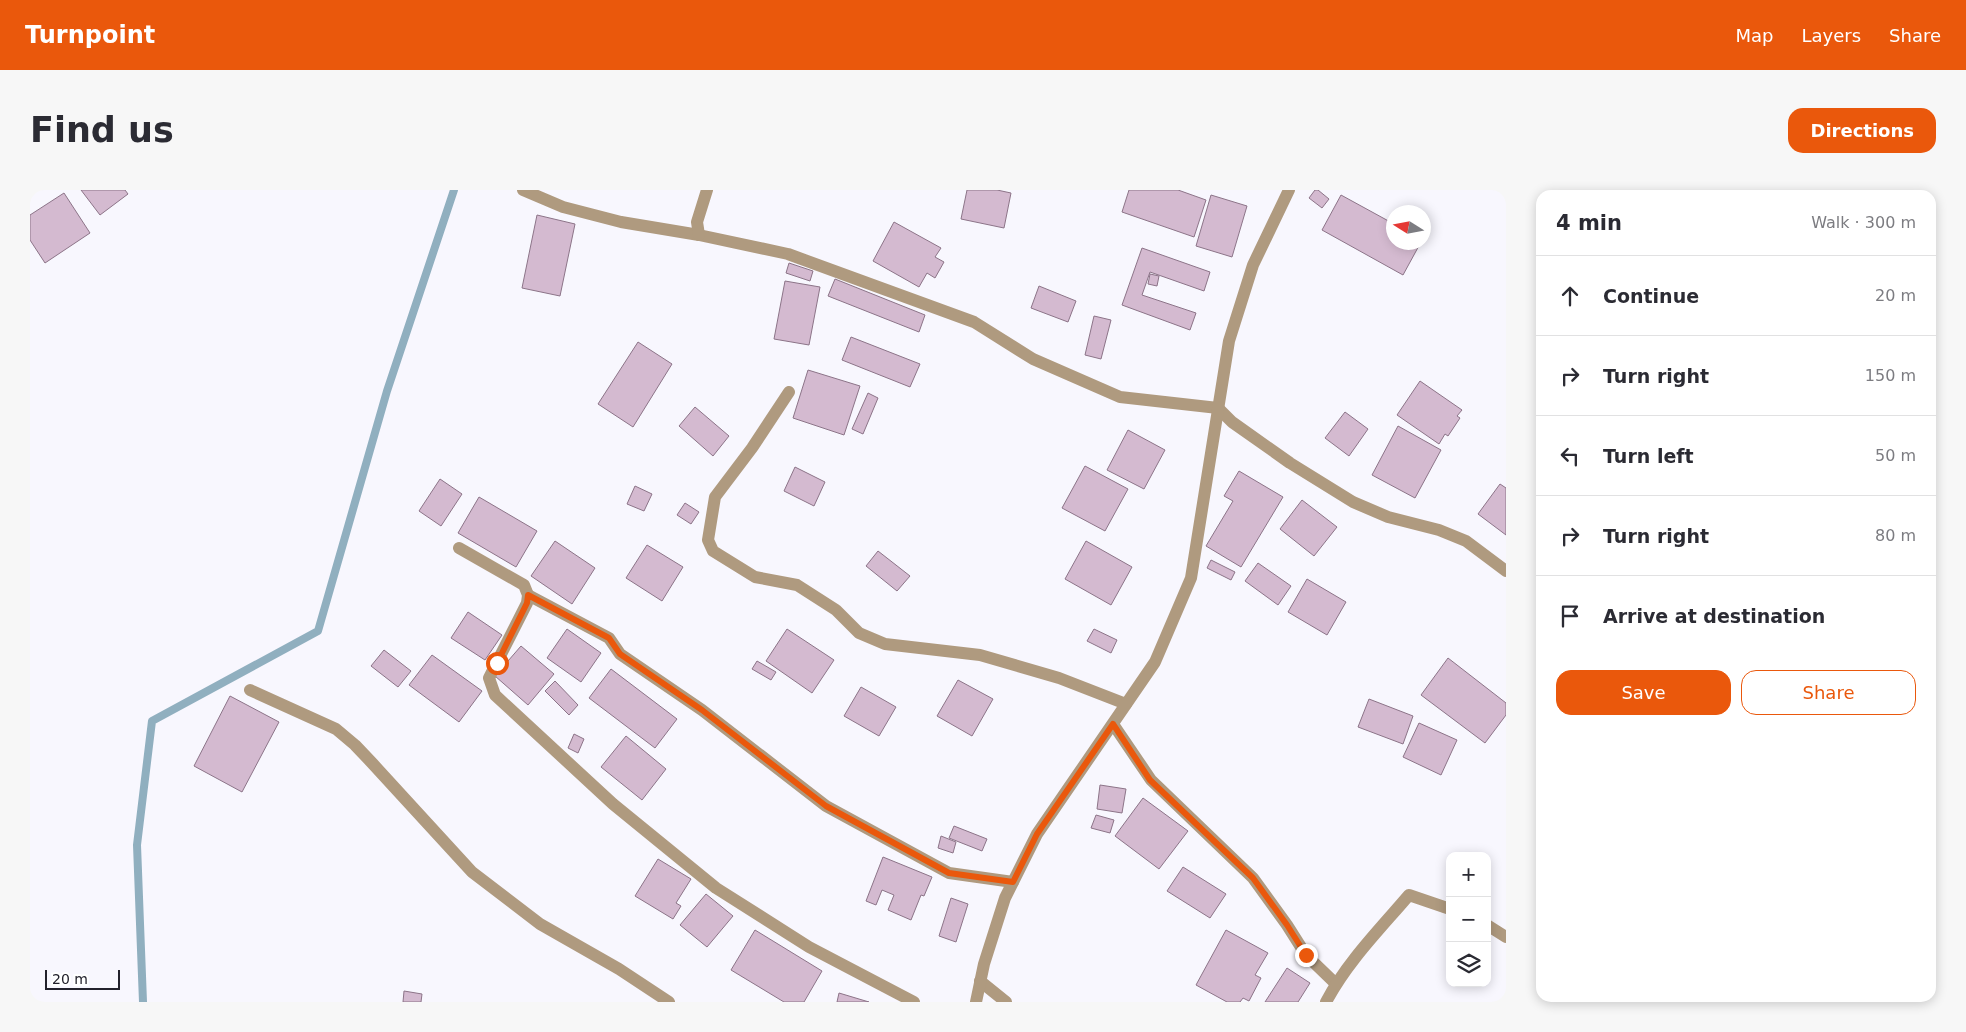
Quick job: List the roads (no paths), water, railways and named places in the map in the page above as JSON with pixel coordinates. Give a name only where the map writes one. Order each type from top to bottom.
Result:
[{"type":"street","points":[[522,190],[563,207],[621,222],[699,235],[788,254],[974,322],[1032,359],[1120,397],[1218,408],[1232,422],[1353,502],[1388,517],[1439,530],[1466,541],[1506,571]]},
{"type":"street","points":[[699,235],[697,222],[707,190]]},
{"type":"street","points":[[976,1002],[980,981],[1005,898],[1037,834],[1155,662],[1190,578],[1229,341],[1253,265],[1284,191]]},
{"type":"street","points":[[789,392],[752,448],[715,497],[708,540],[713,551],[755,577],[797,586],[836,610],[858,633],[886,644],[980,655],[1059,678],[1126,704]]},
{"type":"street","points":[[459,548],[524,586],[528,595],[527,603],[489,678],[495,695],[613,804],[716,888],[809,947],[914,1002]]},
{"type":"street","points":[[528,595],[609,638],[620,654],[702,710],[826,806],[949,873],[1013,882]]},
{"type":"street","points":[[250,690],[336,730],[355,745],[472,872],[540,924],[619,969],[669,1002]]},
{"type":"street","points":[[1113,724],[1150,780],[1253,878],[1306,955],[1336,984]]},
{"type":"street","points":[[1326,1002],[1336,984],[1374,935],[1409,895],[1446,908]]},
{"type":"street","points":[[1491,928],[1506,937]]},
{"type":"street","points":[[980,981],[1006,1002]]},
{"type":"waterway","points":[[143,1002],[137,845],[152,721],[318,631],[387,391],[454,190]]}]
